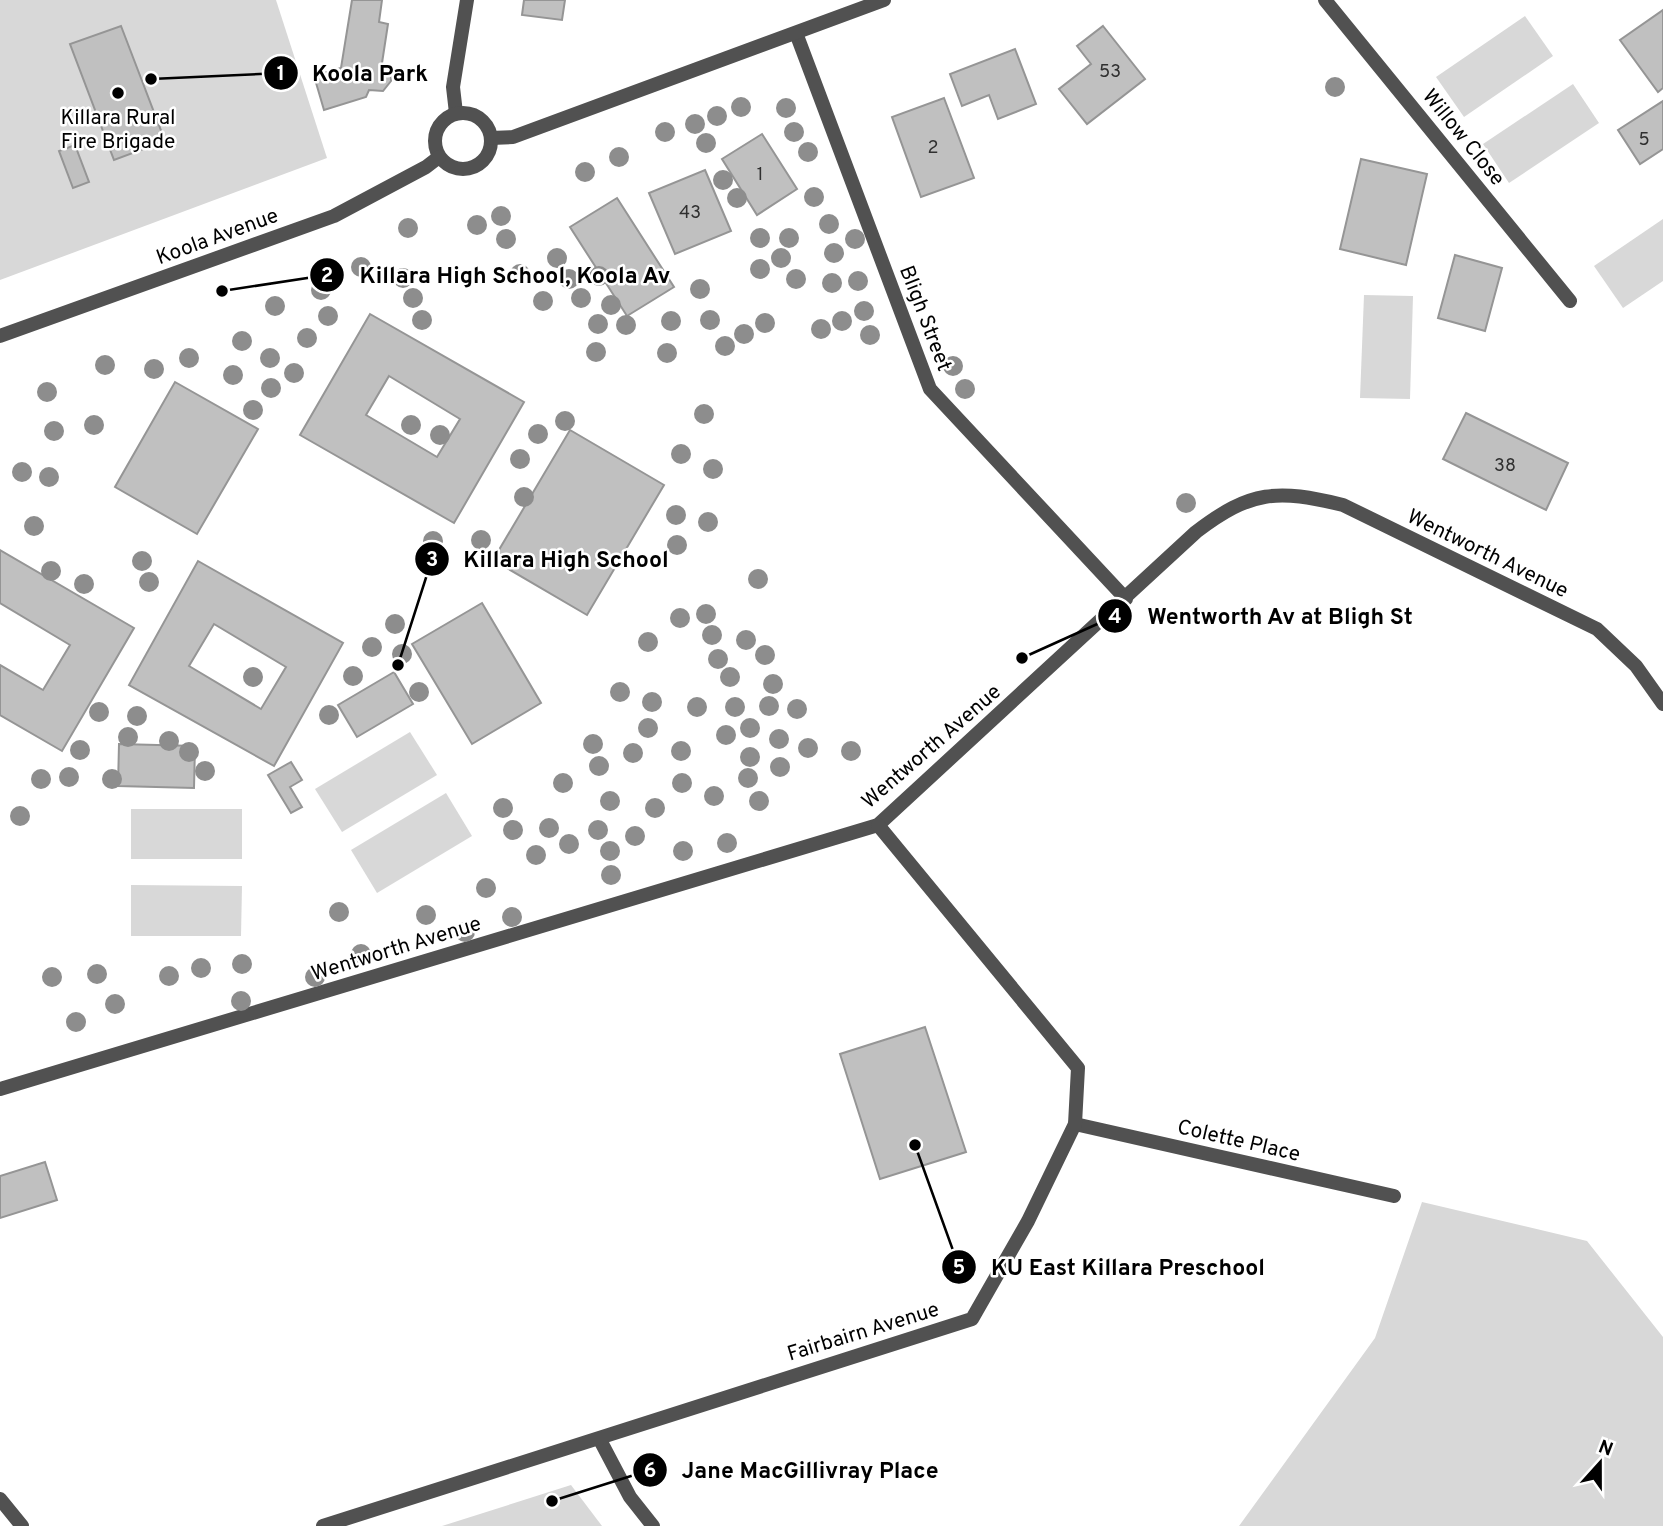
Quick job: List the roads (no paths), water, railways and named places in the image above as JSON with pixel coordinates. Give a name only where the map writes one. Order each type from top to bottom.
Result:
[{"type":"street","points":[[456,113],[453,87],[467,0]]},
{"type":"street","points":[[491,138],[513,137],[884,0]]},
{"type":"street","name":"Willow Close","points":[[1325,0],[1570,301]]},
{"type":"street","name":"Bligh Street","points":[[796,33],[930,389],[1126,599]]},
{"type":"street","points":[[456,113],[475,115],[483,121],[491,138],[486,157],[471,168],[454,167],[439,157],[436,149],[436,131],[447,117],[456,113]]},
{"type":"street","name":"Koola Avenue","points":[[0,336],[334,216],[439,157]]},
{"type":"street","name":"Wentworth Avenue","points":[[0,1089],[878,825],[1196,532],[1228,507],[1266,495],[1306,495],[1343,505],[1597,629],[1636,666],[1663,704]]},
{"type":"street","name":"Fairbairn Avenue","points":[[323,1526],[600,1440],[786,1377],[972,1319],[1028,1221],[1075,1124],[1078,1068],[878,825]]},
{"type":"street","name":"Colette Place","points":[[1075,1124],[1394,1196]]},
{"type":"street","points":[[600,1440],[630,1497],[653,1526]]},
{"type":"street","points":[[0,1499],[22,1526]]},
{"type":"place","name":"Koola Park","points":[[151,79]]},
{"type":"place","name":"Killara Rural Fire Brigade","points":[[118,93]]},
{"type":"place","name":"Killara High School, Koola Av","points":[[222,291]]},
{"type":"place","name":"Wentworth Av at Bligh St","points":[[1022,658]]},
{"type":"place","name":"Killara High School","points":[[398,665]]},
{"type":"place","name":"KU East Killara Preschool","points":[[915,1145]]},
{"type":"place","name":"Jane MacGillivray Place","points":[[552,1501]]}]
